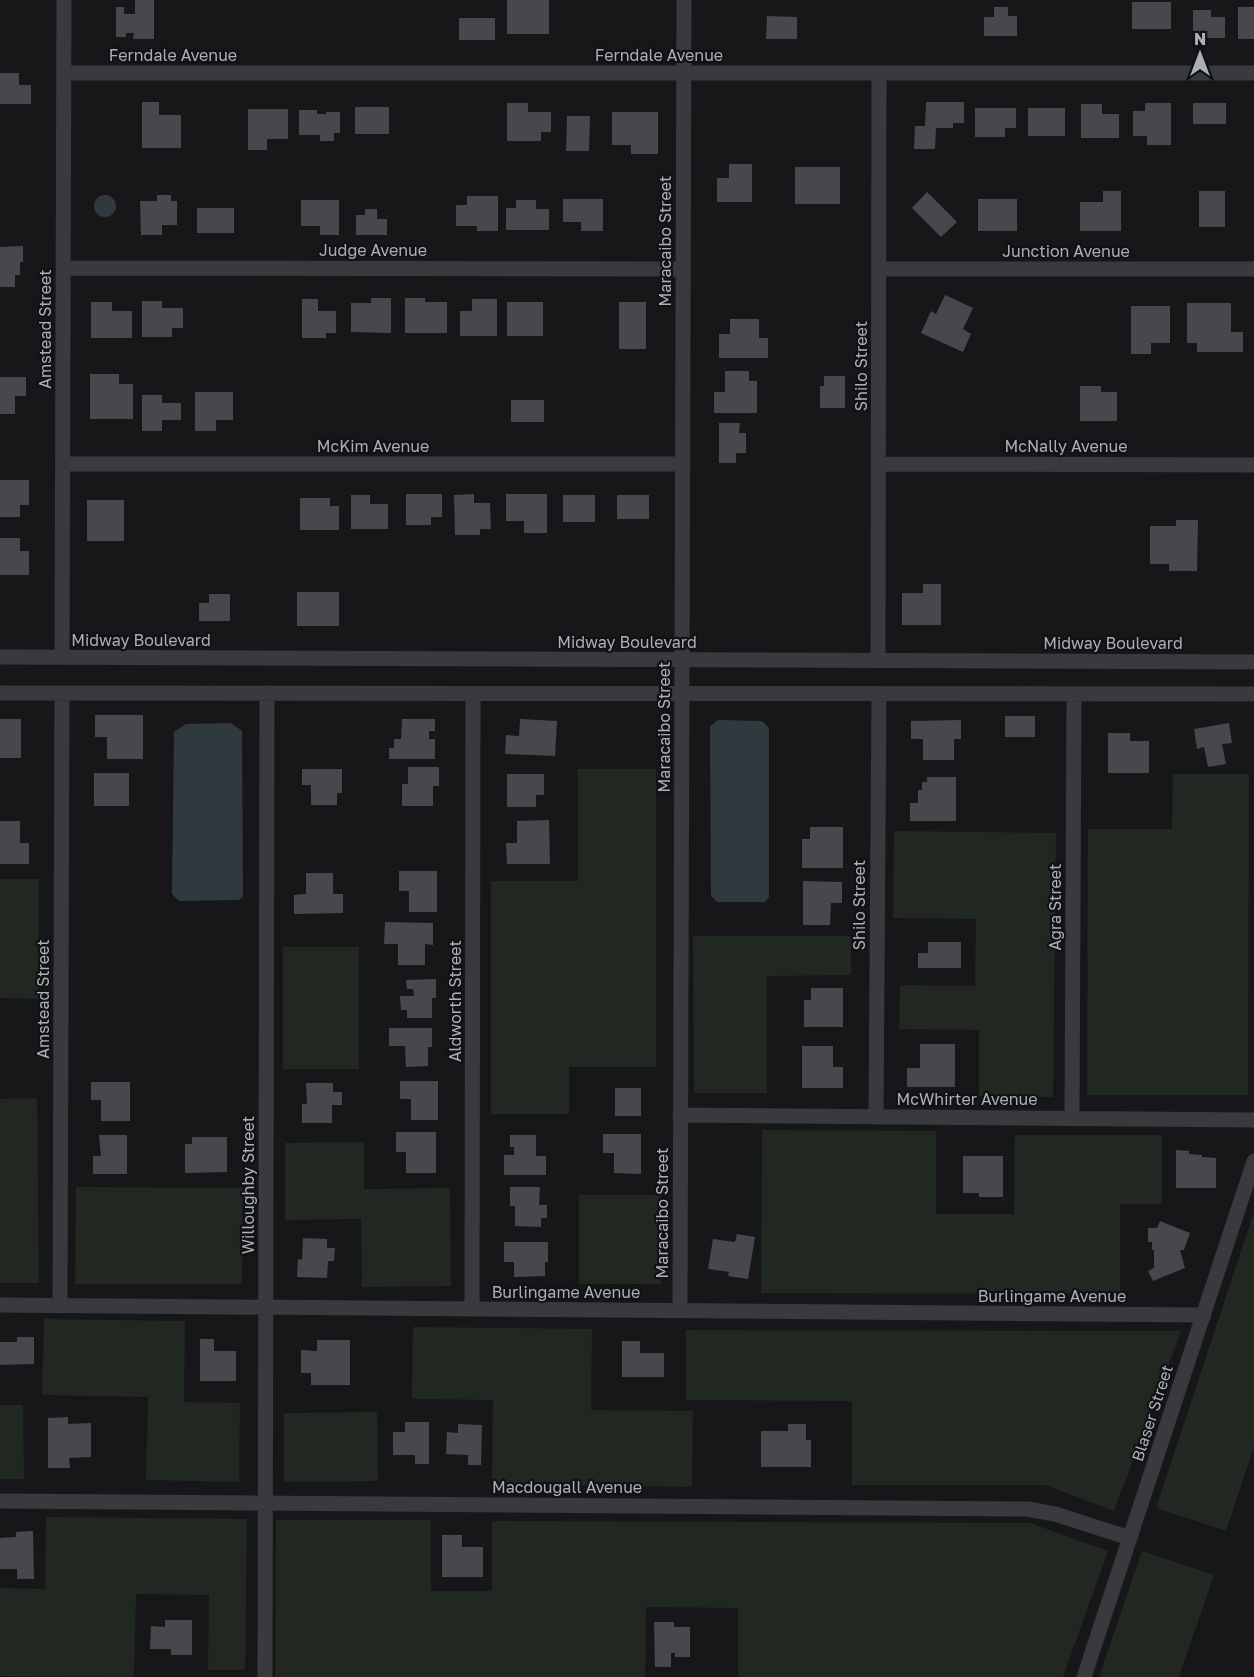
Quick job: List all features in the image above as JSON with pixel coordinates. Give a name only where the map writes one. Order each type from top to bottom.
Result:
[{"type":"street","name":"Amstead Street","points":[[62,657],[64,0]]},
{"type":"street","name":"Maracaibo Street","points":[[680,1311],[684,0]]},
{"type":"street","name":"Ferndale Avenue","points":[[64,73],[1254,73]]},
{"type":"street","name":"Shilo Street","points":[[878,660],[879,73]]},
{"type":"street","name":"Judge Avenue","points":[[63,268],[683,268]]},
{"type":"street","name":"Junction Avenue","points":[[879,269],[1254,269]]},
{"type":"street","name":"McKim Avenue","points":[[63,464],[683,464]]},
{"type":"street","name":"McNally Avenue","points":[[878,464],[1254,465]]},
{"type":"street","name":"Midway Boulevard","points":[[0,657],[1254,662]]},
{"type":"street","points":[[0,693],[1254,694]]},
{"type":"street","name":"Amstead Street","points":[[60,1306],[62,693]]},
{"type":"street","name":"Willoughby Street","points":[[265,1677],[267,693]]},
{"type":"street","name":"Aldworth Street","points":[[472,1309],[473,694]]},
{"type":"street","name":"Shilo Street","points":[[876,1117],[879,694]]},
{"type":"street","name":"Agra Street","points":[[1072,1118],[1074,695]]},
{"type":"street","name":"McWhirter Avenue","points":[[680,1115],[1254,1120]]},
{"type":"street","name":"Blaser Street","points":[[1084,1677],[1254,1161]]},
{"type":"street","name":"Burlingame Avenue","points":[[0,1305],[1204,1315]]},
{"type":"street","name":"Macdougall Avenue","points":[[0,1501],[1027,1509],[1055,1514],[1130,1538]]},
{"type":"shaded area","points":[[105,195],[113,198],[116,206],[113,214],[105,217],[97,214],[94,206],[97,198]]},
{"type":"shaded area","points":[[718,720],[762,721],[769,728],[769,897],[765,902],[717,902],[711,896],[710,726]]},
{"type":"shaded area","points":[[231,723],[242,731],[243,896],[239,900],[179,901],[172,894],[174,732],[186,724]]},
{"type":"shaded area","points":[[578,769],[656,769],[656,1067],[569,1067],[569,1114],[491,1114],[491,881],[578,881]]},
{"type":"shaded area","points":[[1173,774],[1249,774],[1248,1095],[1087,1095],[1088,829],[1172,829]]},
{"type":"shaded area","points":[[894,831],[1056,833],[1053,1097],[979,1096],[979,1030],[899,1029],[900,985],[975,986],[976,919],[893,918]]},
{"type":"shaded area","points":[[0,879],[39,879],[39,999],[0,998]]},
{"type":"shaded area","points":[[693,936],[851,936],[851,975],[767,976],[767,1093],[694,1093]]},
{"type":"shaded area","points":[[283,947],[359,947],[359,1069],[283,1069]]},
{"type":"shaded area","points":[[37,1098],[39,1283],[0,1283],[0,1099]]},
{"type":"shaded area","points":[[762,1130],[936,1131],[936,1214],[1014,1214],[1015,1135],[1162,1135],[1162,1204],[1120,1204],[1120,1294],[761,1293]]},
{"type":"shaded area","points":[[364,1142],[364,1189],[450,1188],[451,1286],[362,1287],[361,1219],[285,1220],[285,1143]]},
{"type":"shaded area","points":[[76,1187],[243,1188],[242,1284],[75,1284]]},
{"type":"shaded area","points":[[579,1195],[661,1195],[661,1284],[579,1284]]},
{"type":"shaded area","points":[[1254,1212],[1254,1447],[1226,1531],[1156,1508]]},
{"type":"shaded area","points":[[44,1319],[185,1321],[184,1402],[240,1403],[239,1482],[146,1480],[148,1397],[42,1395]]},
{"type":"shaded area","points":[[413,1327],[592,1329],[591,1410],[693,1411],[692,1487],[492,1484],[493,1400],[412,1399]]},
{"type":"shaded area","points":[[686,1330],[1181,1331],[1114,1511],[1045,1485],[852,1485],[852,1401],[686,1400]]},
{"type":"shaded area","points":[[0,1405],[23,1405],[24,1479],[0,1479]]},
{"type":"shaded area","points":[[377,1412],[378,1481],[284,1482],[284,1413]]},
{"type":"shaded area","points":[[46,1517],[247,1519],[245,1670],[208,1670],[209,1595],[136,1594],[134,1677],[0,1676],[0,1588],[45,1589]]},
{"type":"shaded area","points":[[276,1520],[431,1520],[431,1591],[492,1591],[492,1521],[1030,1523],[1108,1551],[1063,1677],[738,1677],[738,1608],[646,1607],[645,1677],[275,1677]]},
{"type":"shaded area","points":[[1142,1551],[1214,1575],[1179,1677],[1099,1677]]},
{"type":"building","points":[[135,0],[154,0],[154,39],[133,39],[134,33],[126,33],[126,37],[116,37],[116,7],[124,7],[124,14],[135,14]]},
{"type":"building","points":[[507,0],[549,0],[549,34],[507,34]]},
{"type":"building","points":[[1132,2],[1171,2],[1171,29],[1132,29]]},
{"type":"building","points":[[994,7],[1008,7],[1008,16],[1017,16],[1017,36],[984,36],[984,17],[994,17]]},
{"type":"building","points":[[1238,7],[1254,7],[1254,39],[1238,39]]},
{"type":"building","points":[[1193,10],[1211,10],[1211,17],[1225,17],[1225,38],[1193,38]]},
{"type":"building","points":[[767,16],[797,17],[797,39],[766,39]]},
{"type":"building","points":[[459,18],[495,18],[495,40],[459,40]]},
{"type":"building","points":[[0,73],[19,73],[19,85],[31,85],[31,104],[0,104]]},
{"type":"building","points":[[142,102],[159,102],[159,115],[181,115],[181,148],[142,148]]},
{"type":"building","points":[[926,102],[964,102],[964,123],[953,123],[953,128],[936,128],[935,149],[914,149],[915,126],[925,126]]},
{"type":"building","points":[[507,103],[528,103],[528,112],[551,112],[551,132],[541,132],[541,141],[507,141]]},
{"type":"building","points":[[1145,103],[1171,103],[1171,145],[1147,145],[1147,136],[1133,136],[1133,111],[1145,111]]},
{"type":"building","points":[[1193,103],[1226,103],[1226,124],[1193,124]]},
{"type":"building","points":[[1081,104],[1102,104],[1102,114],[1119,114],[1119,138],[1081,138]]},
{"type":"building","points":[[355,107],[389,107],[389,134],[355,134]]},
{"type":"building","points":[[975,108],[1016,108],[1016,128],[1005,128],[1005,137],[975,137]]},
{"type":"building","points":[[1028,108],[1065,108],[1065,136],[1028,136]]},
{"type":"building","points":[[248,109],[288,109],[288,139],[267,139],[267,150],[248,150]]},
{"type":"building","points":[[299,110],[317,110],[317,114],[340,112],[340,133],[334,133],[334,141],[320,141],[320,135],[299,135]]},
{"type":"building","points":[[612,112],[658,112],[658,154],[631,154],[631,145],[612,145]]},
{"type":"building","points":[[567,116],[590,116],[589,151],[566,151]]},
{"type":"building","points":[[729,164],[752,164],[752,202],[717,202],[717,178],[729,178]]},
{"type":"building","points":[[795,167],[840,167],[840,204],[795,204]]},
{"type":"building","points":[[1103,191],[1121,191],[1121,231],[1080,231],[1080,202],[1103,202]]},
{"type":"building","points":[[1199,191],[1225,191],[1225,227],[1199,227]]},
{"type":"building","points":[[927,192],[957,222],[941,237],[912,208]]},
{"type":"building","points":[[157,195],[171,195],[171,201],[177,201],[177,225],[162,225],[162,235],[141,235],[140,201],[157,201]]},
{"type":"building","points":[[467,196],[498,196],[498,231],[477,231],[477,226],[456,226],[456,205],[467,205]]},
{"type":"building","points":[[563,199],[603,199],[603,231],[581,231],[581,222],[563,222]]},
{"type":"building","points":[[978,199],[1017,199],[1017,231],[978,231]]},
{"type":"building","points":[[301,200],[339,200],[339,235],[320,235],[320,226],[301,226]]},
{"type":"building","points":[[516,200],[536,200],[536,209],[549,209],[549,230],[506,230],[506,208],[516,208]]},
{"type":"building","points":[[197,208],[234,208],[234,233],[197,233]]},
{"type":"building","points":[[365,209],[377,209],[377,219],[387,219],[387,235],[356,235],[356,215],[365,215]]},
{"type":"building","points":[[23,246],[23,262],[20,262],[20,275],[15,275],[15,287],[0,287],[0,247]]},
{"type":"building","points":[[945,295],[973,308],[963,329],[971,334],[963,352],[921,333],[931,311],[936,314]]},
{"type":"building","points":[[371,298],[391,298],[391,333],[351,332],[351,303],[371,303]]},
{"type":"building","points":[[405,298],[425,298],[425,302],[447,302],[447,333],[405,333]]},
{"type":"building","points":[[302,299],[318,299],[318,311],[336,311],[336,333],[326,333],[326,338],[302,338]]},
{"type":"building","points":[[472,299],[497,299],[497,336],[460,336],[460,311],[472,311]]},
{"type":"building","points":[[142,301],[162,301],[162,308],[183,308],[183,328],[172,328],[172,337],[142,337]]},
{"type":"building","points":[[91,302],[112,302],[112,311],[132,311],[132,338],[91,338]]},
{"type":"building","points":[[507,302],[543,302],[543,336],[507,336]]},
{"type":"building","points":[[619,302],[646,302],[646,349],[619,349]]},
{"type":"building","points":[[1187,303],[1231,303],[1231,332],[1243,332],[1243,352],[1197,352],[1197,343],[1187,343]]},
{"type":"building","points":[[1131,306],[1170,306],[1170,343],[1151,343],[1151,354],[1131,354]]},
{"type":"building","points":[[730,319],[759,319],[759,338],[768,338],[768,358],[719,358],[719,334],[730,334]]},
{"type":"building","points":[[725,371],[749,371],[749,381],[757,381],[757,413],[714,413],[714,392],[725,392]]},
{"type":"building","points":[[90,374],[119,374],[119,384],[133,384],[133,419],[90,419]]},
{"type":"building","points":[[824,376],[845,376],[845,408],[820,408],[820,386],[824,386]]},
{"type":"building","points":[[0,377],[26,377],[26,396],[15,396],[15,414],[0,414]]},
{"type":"building","points":[[1080,386],[1101,386],[1101,392],[1117,392],[1117,421],[1080,421]]},
{"type":"building","points":[[195,392],[233,392],[233,420],[216,420],[216,431],[195,431]]},
{"type":"building","points":[[142,395],[162,395],[162,403],[181,403],[181,420],[162,420],[162,431],[142,431]]},
{"type":"building","points":[[511,400],[544,400],[544,422],[511,422]]},
{"type":"building","points":[[719,423],[740,423],[739,433],[746,433],[746,453],[736,453],[736,463],[719,463]]},
{"type":"building","points":[[0,480],[29,480],[29,505],[20,505],[20,517],[0,517]]},
{"type":"building","points":[[406,494],[442,494],[442,517],[431,517],[431,525],[406,525]]},
{"type":"building","points":[[474,494],[474,503],[490,503],[491,529],[480,529],[480,535],[455,535],[454,495]]},
{"type":"building","points":[[506,494],[547,494],[547,533],[524,533],[524,521],[506,521]]},
{"type":"building","points":[[351,495],[370,495],[370,504],[388,504],[388,529],[351,529]]},
{"type":"building","points":[[563,495],[595,495],[595,522],[563,522]]},
{"type":"building","points":[[617,495],[649,495],[649,519],[617,519]]},
{"type":"building","points":[[300,498],[330,498],[330,506],[339,506],[339,530],[300,530]]},
{"type":"building","points":[[87,500],[124,500],[124,541],[87,541]]},
{"type":"building","points":[[1176,520],[1198,520],[1197,571],[1169,571],[1169,564],[1150,564],[1150,526],[1176,526]]},
{"type":"building","points":[[0,538],[20,538],[20,551],[29,551],[29,575],[0,575]]},
{"type":"building","points":[[923,584],[941,584],[941,625],[902,625],[902,593],[923,593]]},
{"type":"building","points":[[297,592],[339,592],[339,626],[297,626]]},
{"type":"building","points":[[209,594],[230,594],[230,621],[199,621],[199,603],[209,603]]},
{"type":"building","points":[[95,715],[143,715],[143,759],[107,759],[107,737],[95,737]]},
{"type":"building","points":[[1005,716],[1035,716],[1035,737],[1005,737]]},
{"type":"building","points":[[0,719],[21,719],[21,758],[0,758]]},
{"type":"building","points":[[402,719],[435,719],[435,731],[429,731],[429,739],[435,739],[435,759],[389,759],[389,748],[394,748],[394,739],[401,739]]},
{"type":"building","points":[[520,719],[557,721],[555,756],[505,754],[506,735],[519,736]]},
{"type":"building","points":[[961,720],[961,739],[954,739],[954,760],[923,760],[923,739],[911,739],[911,721]]},
{"type":"building","points":[[1229,723],[1232,743],[1222,744],[1226,764],[1208,767],[1204,747],[1197,749],[1194,729]]},
{"type":"building","points":[[1108,733],[1130,733],[1130,741],[1149,741],[1149,773],[1108,773]]},
{"type":"building","points":[[408,767],[439,767],[439,786],[433,786],[433,806],[402,806],[402,784],[408,784]]},
{"type":"building","points":[[302,769],[342,769],[342,793],[337,793],[337,805],[311,805],[311,785],[302,785]]},
{"type":"building","points":[[94,773],[129,773],[129,806],[94,806]]},
{"type":"building","points":[[507,774],[544,774],[544,795],[536,795],[536,807],[507,807]]},
{"type":"building","points":[[927,777],[956,777],[956,821],[910,821],[910,803],[918,803],[918,790],[922,790],[922,782],[927,782]]},
{"type":"building","points":[[549,820],[550,864],[507,864],[506,843],[517,843],[517,821]]},
{"type":"building","points":[[0,821],[20,821],[20,843],[29,843],[29,864],[0,864]]},
{"type":"building","points":[[810,827],[843,827],[843,868],[802,868],[802,839],[810,839]]},
{"type":"building","points":[[399,871],[437,871],[437,912],[409,912],[409,891],[399,891]]},
{"type":"building","points":[[306,873],[333,873],[333,894],[343,894],[343,913],[294,914],[294,895],[306,894]]},
{"type":"building","points":[[803,881],[842,882],[842,903],[831,903],[830,925],[803,925]]},
{"type":"building","points":[[385,922],[433,923],[433,945],[425,944],[425,965],[398,965],[398,944],[384,944]]},
{"type":"building","points":[[928,942],[961,942],[961,968],[918,968],[918,953],[928,953]]},
{"type":"building","points":[[436,979],[436,998],[432,998],[432,1018],[407,1018],[407,1010],[401,1010],[400,996],[414,996],[413,989],[407,989],[406,980]]},
{"type":"building","points":[[811,988],[843,988],[843,1027],[804,1027],[804,1000],[811,1000]]},
{"type":"building","points":[[389,1028],[432,1028],[432,1047],[428,1047],[428,1066],[406,1067],[405,1046],[389,1046]]},
{"type":"building","points":[[920,1044],[955,1044],[955,1087],[907,1087],[907,1068],[920,1068]]},
{"type":"building","points":[[802,1046],[833,1046],[833,1067],[843,1067],[843,1088],[802,1088]]},
{"type":"building","points":[[400,1081],[438,1081],[438,1120],[411,1120],[411,1099],[400,1099]]},
{"type":"building","points":[[91,1082],[130,1082],[130,1121],[101,1121],[101,1100],[91,1100]]},
{"type":"building","points":[[306,1083],[333,1083],[333,1092],[342,1092],[342,1105],[332,1105],[332,1123],[302,1123],[302,1104],[307,1104]]},
{"type":"building","points":[[615,1088],[641,1088],[641,1116],[615,1116]]},
{"type":"building","points":[[396,1132],[436,1132],[436,1173],[406,1173],[406,1152],[396,1152]]},
{"type":"building","points":[[603,1134],[641,1134],[641,1174],[614,1173],[614,1153],[603,1153]]},
{"type":"building","points":[[99,1135],[127,1135],[127,1174],[93,1174],[93,1156],[101,1156]]},
{"type":"building","points":[[510,1135],[536,1135],[536,1156],[546,1156],[546,1175],[504,1175],[504,1155],[514,1155],[514,1147],[510,1147]]},
{"type":"building","points":[[192,1137],[227,1137],[227,1172],[185,1173],[185,1144],[192,1144]]},
{"type":"building","points":[[1176,1150],[1216,1158],[1216,1188],[1176,1188]]},
{"type":"building","points":[[963,1156],[1003,1156],[1003,1197],[979,1197],[979,1193],[963,1193]]},
{"type":"building","points":[[510,1187],[540,1187],[539,1205],[547,1205],[547,1218],[541,1218],[541,1227],[515,1226],[515,1206],[510,1206]]},
{"type":"building","points":[[1160,1221],[1190,1233],[1184,1250],[1180,1250],[1185,1268],[1153,1281],[1148,1271],[1154,1268],[1154,1250],[1152,1250],[1152,1242],[1148,1242],[1148,1228],[1157,1228]]},
{"type":"building","points":[[737,1234],[755,1237],[748,1279],[728,1276],[729,1272],[708,1269],[713,1239],[735,1242]]},
{"type":"building","points":[[303,1238],[327,1239],[327,1248],[335,1248],[334,1261],[328,1261],[327,1278],[297,1277],[298,1259],[302,1260]]},
{"type":"building","points":[[504,1242],[548,1242],[545,1276],[514,1277],[514,1262],[504,1262]]},
{"type":"building","points":[[17,1337],[34,1337],[34,1364],[0,1365],[0,1342],[17,1342]]},
{"type":"building","points":[[200,1339],[214,1339],[214,1351],[236,1351],[236,1381],[200,1381]]},
{"type":"building","points":[[317,1340],[350,1340],[350,1385],[311,1385],[311,1373],[301,1373],[301,1350],[317,1351]]},
{"type":"building","points":[[622,1341],[640,1341],[640,1353],[664,1353],[664,1377],[622,1377]]},
{"type":"building","points":[[68,1417],[68,1424],[91,1423],[91,1457],[69,1458],[70,1468],[48,1468],[48,1418]]},
{"type":"building","points":[[405,1422],[429,1422],[429,1464],[415,1464],[415,1455],[393,1455],[393,1432],[405,1432]]},
{"type":"building","points":[[458,1424],[482,1425],[481,1465],[468,1465],[468,1455],[446,1454],[447,1432],[458,1433]]},
{"type":"building","points":[[788,1424],[806,1424],[806,1440],[811,1440],[811,1467],[761,1467],[761,1431],[788,1431]]},
{"type":"building","points":[[33,1531],[34,1579],[17,1579],[17,1569],[0,1569],[0,1538],[16,1537],[16,1532]]},
{"type":"building","points":[[442,1535],[462,1535],[462,1547],[483,1547],[483,1577],[442,1577]]},
{"type":"building","points":[[165,1620],[192,1620],[192,1655],[171,1655],[171,1649],[150,1649],[151,1626],[165,1627]]},
{"type":"building","points":[[654,1622],[674,1622],[674,1627],[690,1627],[690,1657],[675,1657],[675,1653],[671,1653],[671,1667],[655,1667]]}]
